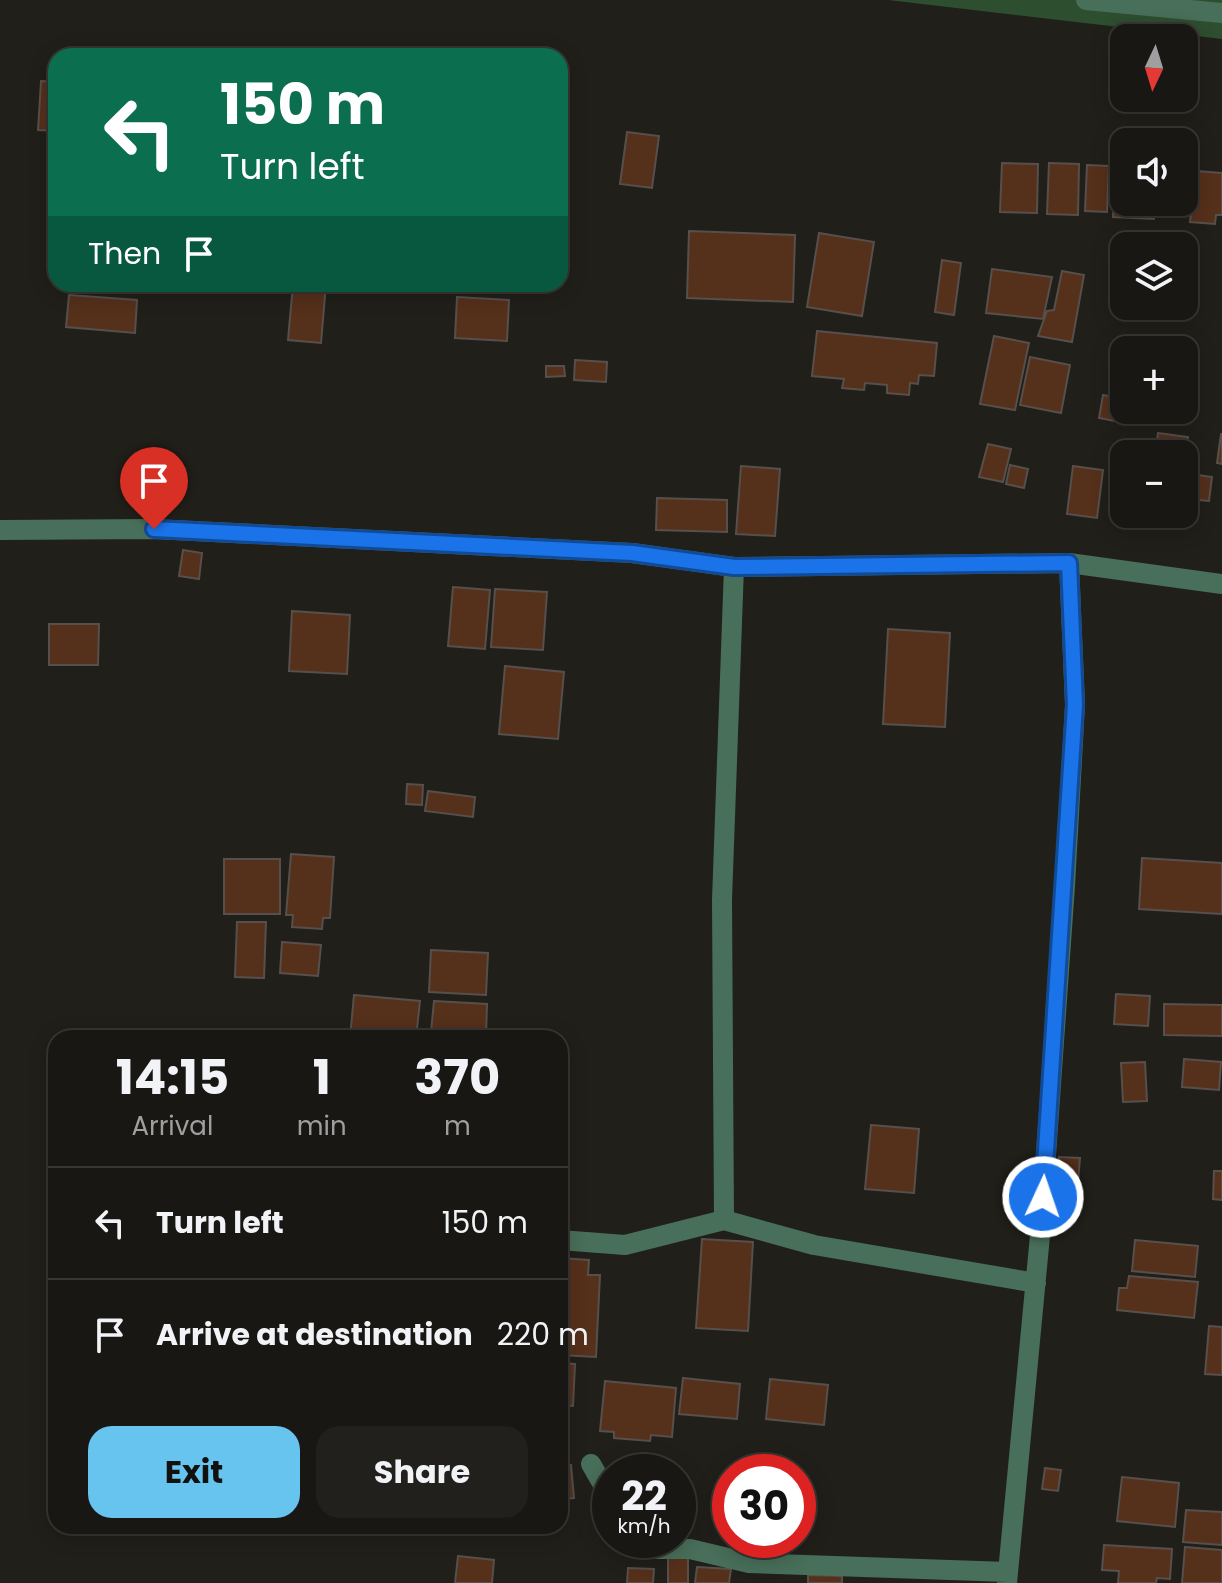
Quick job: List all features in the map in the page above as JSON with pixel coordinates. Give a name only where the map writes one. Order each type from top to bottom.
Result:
[{"type":"street","points":[[1086,0],[1172,4],[1222,13]]},
{"type":"street","points":[[0,530],[154,529],[632,553],[734,567],[1069,563],[1222,584]]},
{"type":"street","points":[[696,1550],[749,1563],[1007,1577],[1036,1283],[1075,705],[1069,563]]},
{"type":"street","points":[[724,1220],[722,900],[734,567]]},
{"type":"street","points":[[568,1241],[625,1245],[724,1220],[814,1245],[1036,1283]]},
{"type":"green space","points":[[888,0],[1222,0],[1222,39],[1198,36],[1198,24],[1110,26]]},
{"type":"building","points":[[41,81],[48,81],[48,131],[38,130]]},
{"type":"building","points":[[627,132],[659,136],[652,188],[620,184]]},
{"type":"building","points":[[1002,163],[1038,164],[1037,213],[1000,212]]},
{"type":"building","points":[[1049,163],[1079,164],[1078,215],[1047,214]]},
{"type":"building","points":[[1087,165],[1109,166],[1107,212],[1085,211]]},
{"type":"building","points":[[1198,171],[1222,173],[1222,215],[1216,215],[1215,224],[1190,222],[1191,216],[1198,216]]},
{"type":"building","points":[[1113,216],[1154,216],[1154,219]]},
{"type":"building","points":[[689,231],[795,235],[793,302],[687,298]]},
{"type":"building","points":[[819,233],[874,242],[862,316],[807,307]]},
{"type":"building","points":[[942,260],[961,263],[954,315],[935,312]]},
{"type":"building","points":[[992,269],[1052,277],[1043,319],[986,313]]},
{"type":"building","points":[[1062,271],[1084,275],[1072,342],[1038,336],[1047,311],[1054,310]]},
{"type":"building","points":[[292,292],[325,292],[321,343],[288,340]]},
{"type":"building","points":[[69,295],[137,300],[135,333],[66,327]]},
{"type":"building","points":[[457,297],[509,300],[507,341],[455,338]]},
{"type":"building","points":[[817,331],[937,343],[934,376],[919,375],[918,384],[910,383],[909,395],[887,393],[887,385],[865,383],[864,390],[842,388],[844,379],[812,376]]},
{"type":"building","points":[[994,336],[1029,343],[1015,410],[980,404]]},
{"type":"building","points":[[1030,357],[1070,365],[1061,413],[1020,405]]},
{"type":"building","points":[[575,360],[607,362],[606,382],[574,380]]},
{"type":"building","points":[[546,366],[564,366],[565,376],[546,377]]},
{"type":"building","points":[[1103,395],[1110,396],[1110,420],[1099,418]]},
{"type":"building","points":[[1158,433],[1188,437],[1188,440],[1157,440]]},
{"type":"building","points":[[1222,434],[1222,464],[1217,463]]},
{"type":"building","points":[[988,444],[1011,449],[1003,482],[979,477]]},
{"type":"building","points":[[1010,465],[1028,469],[1024,488],[1006,484]]},
{"type":"building","points":[[741,466],[780,469],[775,536],[736,534]]},
{"type":"building","points":[[1073,466],[1103,470],[1097,518],[1067,514]]},
{"type":"building","points":[[1198,475],[1212,477],[1209,501],[1198,500]]},
{"type":"building","points":[[657,498],[727,500],[727,532],[656,530]]},
{"type":"building","points":[[183,550],[202,553],[199,579],[179,576]]},
{"type":"building","points":[[453,587],[490,590],[485,649],[448,646]]},
{"type":"building","points":[[495,589],[547,592],[543,650],[491,647]]},
{"type":"building","points":[[292,611],[350,615],[347,674],[289,671]]},
{"type":"building","points":[[49,624],[99,624],[98,665],[49,665]]},
{"type":"building","points":[[888,629],[950,633],[945,727],[883,724]]},
{"type":"building","points":[[505,666],[564,672],[558,739],[499,734]]},
{"type":"building","points":[[407,784],[423,785],[422,805],[406,804]]},
{"type":"building","points":[[428,791],[475,797],[473,817],[425,811]]},
{"type":"building","points":[[291,854],[334,857],[330,918],[323,918],[322,929],[292,927],[293,915],[286,915]]},
{"type":"building","points":[[1142,858],[1222,863],[1222,914],[1139,909]]},
{"type":"building","points":[[224,859],[280,859],[280,914],[224,914]]},
{"type":"building","points":[[237,922],[266,922],[264,978],[235,977]]},
{"type":"building","points":[[282,942],[321,945],[318,976],[280,973]]},
{"type":"building","points":[[431,950],[488,953],[486,995],[429,992]]},
{"type":"building","points":[[1116,994],[1150,996],[1148,1026],[1114,1024]]},
{"type":"building","points":[[354,995],[420,1001],[417,1030],[351,1030]]},
{"type":"building","points":[[434,1001],[487,1004],[486,1030],[431,1030]]},
{"type":"building","points":[[1164,1004],[1222,1005],[1222,1036],[1164,1035]]},
{"type":"building","points":[[1184,1059],[1221,1062],[1219,1090],[1182,1087]]},
{"type":"building","points":[[1145,1062],[1147,1101],[1123,1102],[1121,1063]]},
{"type":"building","points":[[871,1125],[919,1129],[914,1193],[865,1189]]},
{"type":"building","points":[[1059,1157],[1080,1158],[1078,1183],[1058,1182]]},
{"type":"building","points":[[1214,1171],[1222,1171],[1222,1200],[1213,1199]]},
{"type":"building","points":[[702,1239],[753,1242],[748,1331],[696,1328]]},
{"type":"building","points":[[1135,1240],[1198,1246],[1195,1277],[1132,1271]]},
{"type":"building","points":[[568,1259],[589,1260],[588,1275],[600,1275],[596,1357],[568,1355]]},
{"type":"building","points":[[1129,1276],[1198,1282],[1194,1318],[1117,1310],[1119,1288],[1127,1288]]},
{"type":"building","points":[[1209,1326],[1222,1327],[1222,1375],[1205,1374]]},
{"type":"building","points":[[568,1364],[575,1364],[573,1406],[568,1406]]},
{"type":"building","points":[[683,1378],[740,1384],[737,1419],[679,1414]]},
{"type":"building","points":[[770,1379],[828,1385],[824,1425],[766,1419]]},
{"type":"building","points":[[605,1381],[676,1388],[672,1437],[651,1435],[650,1441],[614,1438],[614,1432],[600,1431]]},
{"type":"building","points":[[568,1465],[571,1465],[574,1498],[568,1498]]},
{"type":"building","points":[[1045,1468],[1061,1470],[1058,1491],[1042,1489]]},
{"type":"building","points":[[1122,1477],[1179,1483],[1175,1527],[1117,1521]]},
{"type":"building","points":[[1186,1510],[1222,1512],[1222,1545],[1183,1542]]},
{"type":"building","points":[[1104,1545],[1172,1549],[1170,1579],[1157,1578],[1156,1583],[1118,1583],[1119,1571],[1102,1570]]},
{"type":"building","points":[[1185,1547],[1222,1550],[1222,1583],[1182,1583]]},
{"type":"building","points":[[458,1556],[494,1560],[492,1583],[455,1583]]},
{"type":"building","points":[[668,1558],[688,1558],[688,1583],[668,1583]]},
{"type":"building","points":[[697,1567],[731,1569],[729,1583],[695,1583]]},
{"type":"building","points":[[628,1568],[654,1569],[653,1583],[627,1583]]},
{"type":"building","points":[[808,1575],[842,1576],[842,1583],[808,1583]]},
{"type":"route","points":[[154,529],[632,553],[734,567],[1069,563],[1075,705],[1043,1197]]}]
